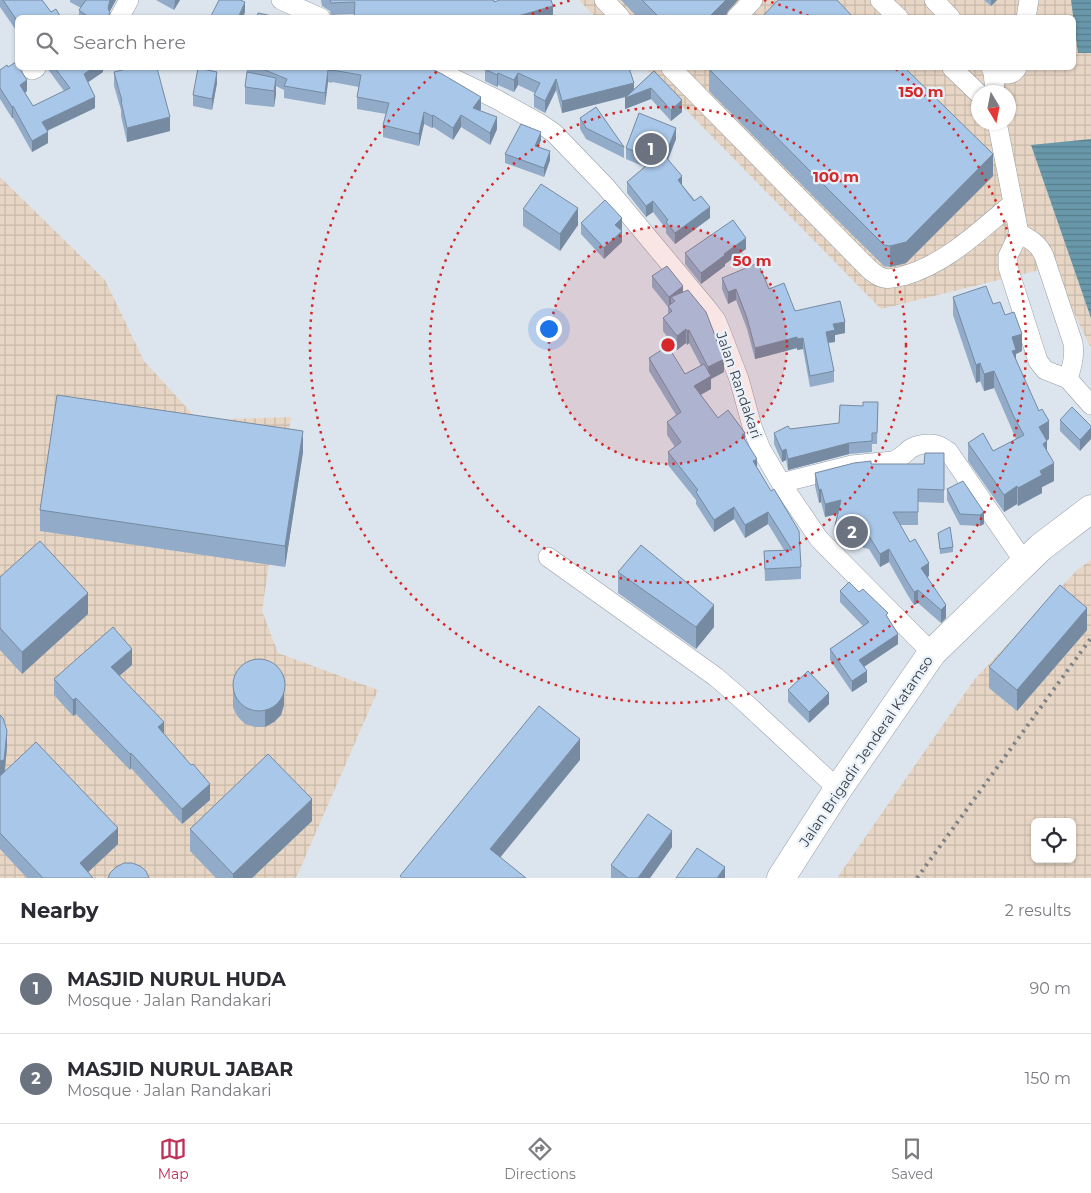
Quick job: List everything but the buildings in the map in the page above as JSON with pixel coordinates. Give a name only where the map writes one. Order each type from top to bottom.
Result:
[{"type":"highway","name":"Jalan Brigadir Jenderal Katamso","points":[[781,878],[838,789],[932,653],[1041,548],[1091,509]]},
{"type":"street","points":[[121,15],[129,0]]},
{"type":"street","points":[[281,0],[314,15]]},
{"type":"street","points":[[604,0],[618,15]]},
{"type":"street","points":[[739,15],[753,0]]},
{"type":"street","points":[[880,0],[896,15]]},
{"type":"street","points":[[934,0],[948,15]]},
{"type":"street","points":[[1026,15],[1029,0]]},
{"type":"street","name":"Jalan Randakari","points":[[436,70],[496,99],[541,124],[554,133],[606,187],[716,320],[739,379],[752,426],[761,449],[781,484],[819,539],[932,653]]},
{"type":"street","points":[[678,70],[862,262],[883,278],[893,278],[908,274],[941,259],[960,247],[1013,203]]},
{"type":"street","points":[[954,70],[971,86]]},
{"type":"street","points":[[994,85],[992,70],[1011,74],[1016,70]]},
{"type":"street","points":[[999,130],[1018,233],[1008,256],[1008,266],[1038,361],[1046,370],[1068,379],[1091,405]]},
{"type":"street","points":[[1018,233],[1033,241],[1044,256],[1074,352],[1068,379]]},
{"type":"street","points":[[781,484],[852,465],[893,461],[906,454],[911,448],[923,444],[937,445],[948,451],[1025,563]]},
{"type":"street","points":[[548,557],[716,677],[838,789]]},
{"type":"shaded area","points":[[579,0],[1091,0],[1091,348],[1052,267],[881,309],[647,70],[1076,70],[1076,15],[593,15]]},
{"type":"shaded area","points":[[0,177],[105,280],[144,361],[198,420],[291,417],[262,611],[278,653],[378,690],[296,878],[0,878]]},
{"type":"shaded area","points":[[1091,560],[1091,878],[837,878],[974,680],[1077,570]]},
{"type":"water","points":[[1071,0],[1091,0],[1091,53],[1078,53],[1076,15],[1073,15]]},
{"type":"water","points":[[1091,139],[1091,318],[1031,145]]},
{"type":"railway","points":[[917,878],[1091,638]]},
{"type":"place","name":"MASJID NURUL HUDA","points":[[651,149]]},
{"type":"place","name":"MASJID NURUL JABAR","points":[[852,532]]}]
